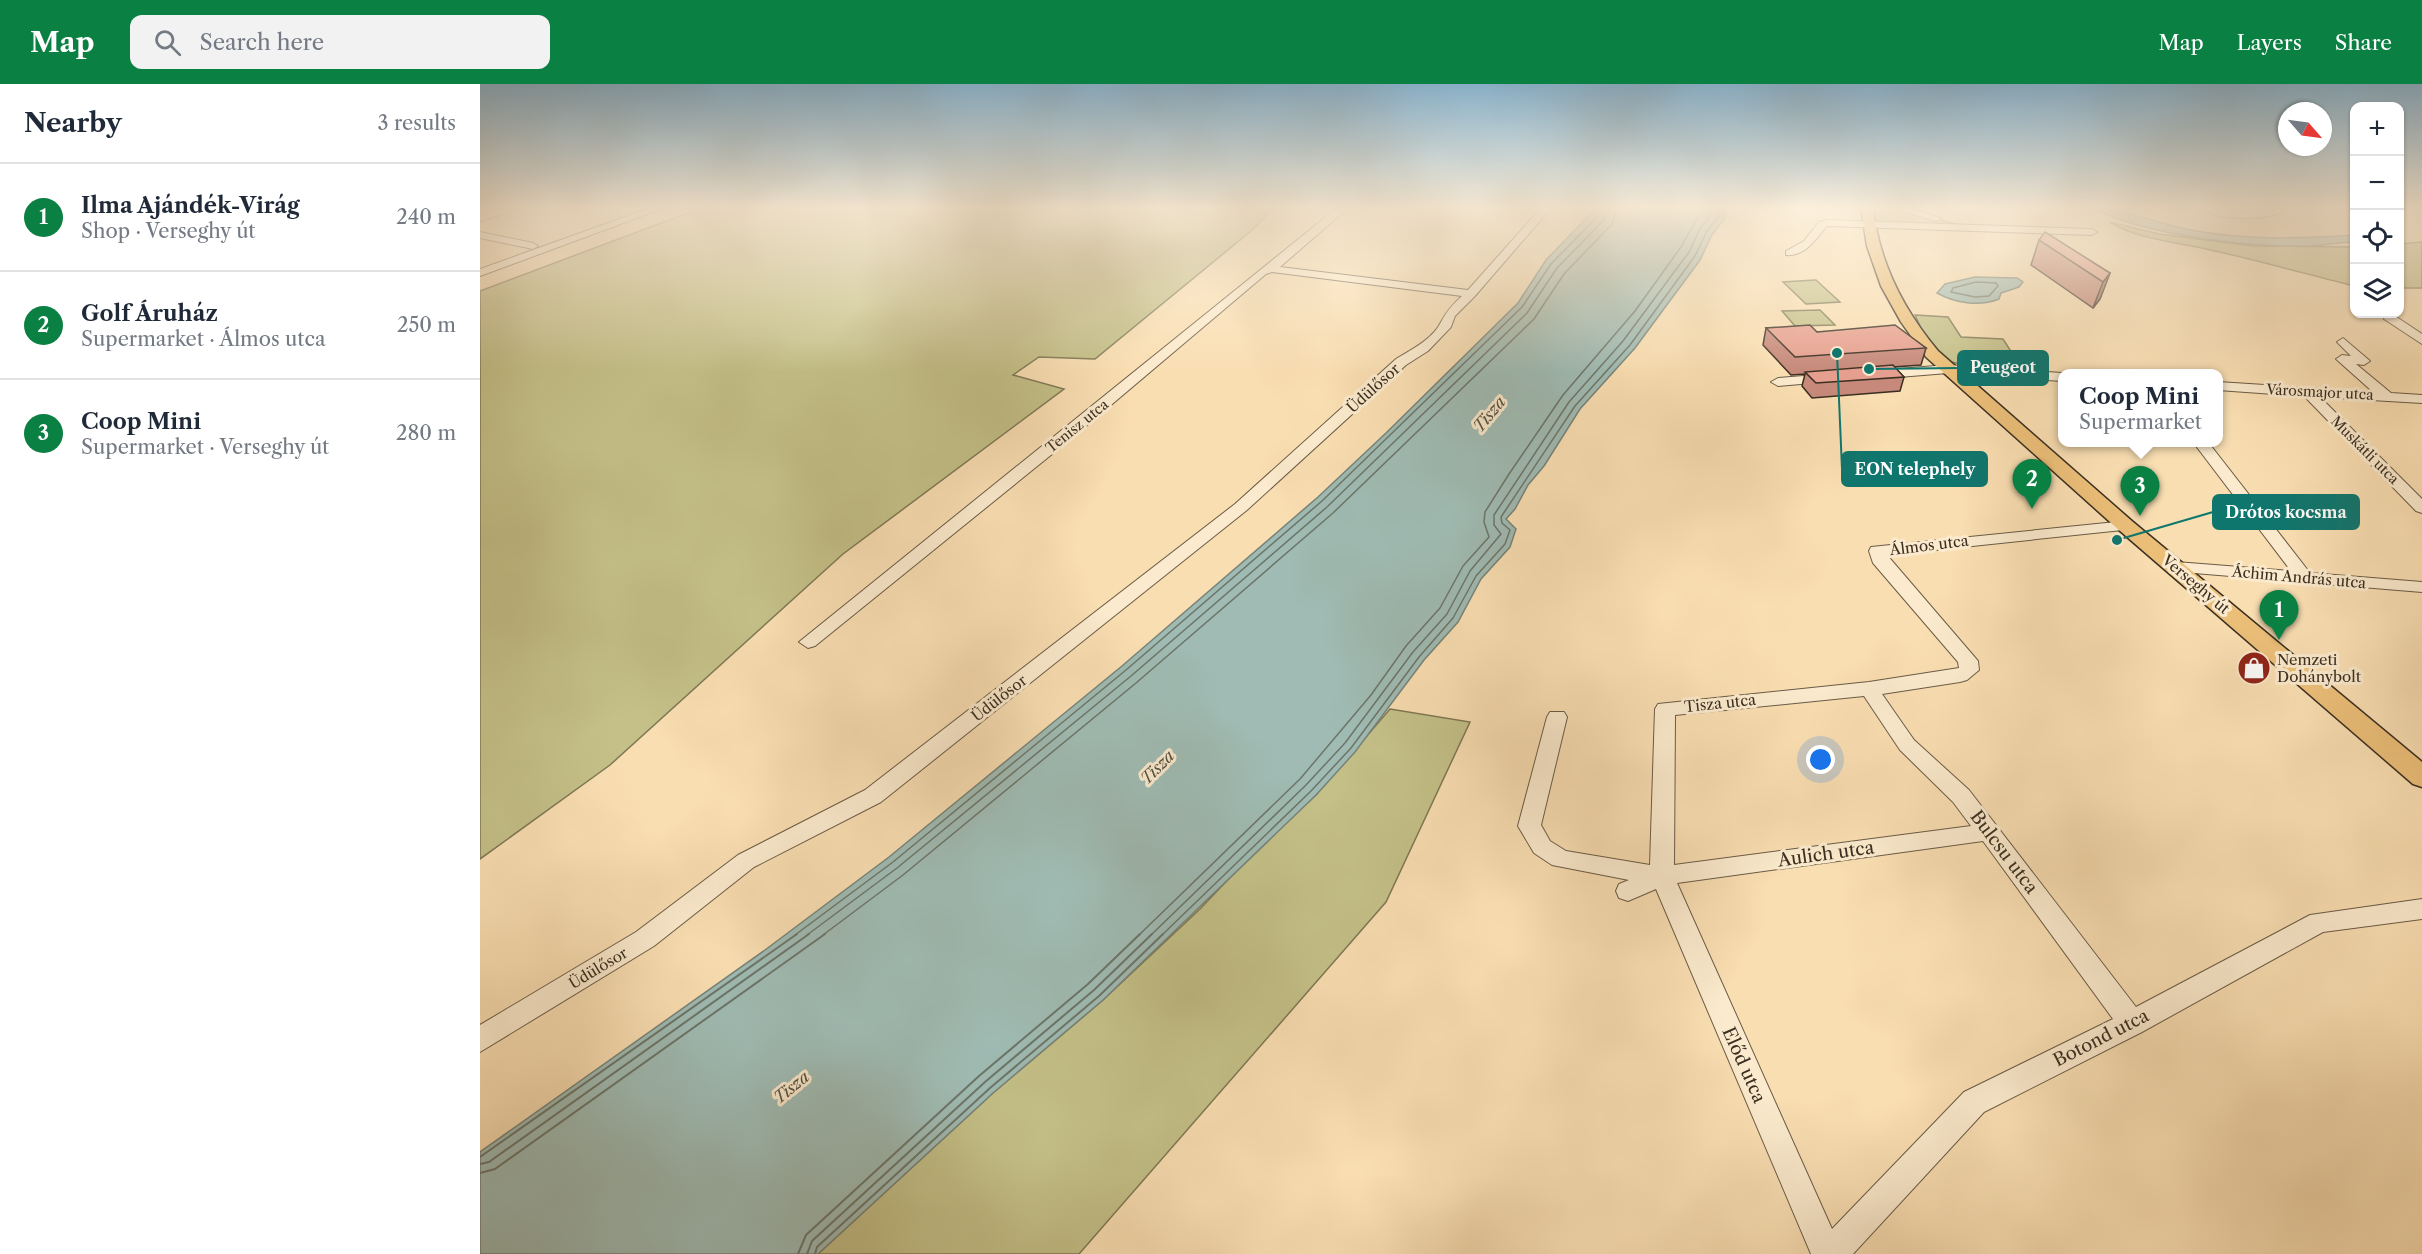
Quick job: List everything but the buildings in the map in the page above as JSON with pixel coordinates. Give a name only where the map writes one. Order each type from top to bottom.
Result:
[{"type":"main road","name":"Verseghy út","points":[[1878,263],[1915,333],[1932,354],[2126,526],[2422,777]]},
{"type":"street","points":[[480,273],[509,263]]},
{"type":"street","name":"Tenisz utca","points":[[808,642],[1067,435],[1262,272],[1271,269],[1279,263]]},
{"type":"street","name":"Üdülősor","points":[[480,1040],[645,939],[746,861],[873,796],[1241,507],[1401,362],[1424,348],[1447,324],[1449,315],[1498,263]]},
{"type":"street","points":[[1271,269],[1471,294]]},
{"type":"street","points":[[2391,318],[2422,340]]},
{"type":"street","points":[[2343,342],[2364,361],[2342,359],[2386,396]]},
{"type":"street","points":[[1932,354],[1950,364],[2014,370],[2028,375]]},
{"type":"street","points":[[1778,382],[1948,369],[2058,377]]},
{"type":"street","name":"Városmajor utca","points":[[2223,386],[2422,399]]},
{"type":"street","name":"Muskátli utca","points":[[2308,392],[2422,508]]},
{"type":"street","points":[[2204,447],[2305,578]]},
{"type":"street","name":"Álmos utca","points":[[1968,661],[1879,559],[1877,550],[2126,526]]},
{"type":"street","name":"Áchim András utca","points":[[2176,567],[2422,588]]},
{"type":"street","name":"Tisza utca","points":[[1662,876],[1665,709],[1869,689],[1960,676],[1969,670],[1968,661]]},
{"type":"street","name":"Bulcsu utca","points":[[1869,689],[1907,745],[1961,796],[2132,1023]]},
{"type":"street","points":[[1557,717],[1529,826],[1542,847],[1560,859],[1662,876]]},
{"type":"street","name":"Aulich utca","points":[[1662,876],[1989,832]]},
{"type":"street","points":[[1628,891],[1662,876]]},
{"type":"street","name":"Előd utca","points":[[1662,876],[1829,1254]]},
{"type":"street","name":"Botond utca","points":[[1829,1254],[1974,1102],[2132,1023],[2319,922],[2422,909]]},
{"type":"shaded area","points":[[556,263],[1212,263],[1095,359],[1039,357],[1013,375],[1064,389],[843,554],[610,765],[480,859],[480,291]]},
{"type":"shaded area","points":[[2263,263],[2350,263],[2350,285]]},
{"type":"shaded area","points":[[2404,263],[2422,263],[2422,288],[2404,288]]},
{"type":"shaded area","points":[[1816,280],[1840,302],[1806,304],[1783,282]]},
{"type":"shaded area","points":[[1820,310],[1835,325],[1795,326],[1782,311]]},
{"type":"shaded area","points":[[1915,315],[1948,317],[1961,337],[2003,339],[2021,367],[1975,366],[1941,358],[1931,349]]},
{"type":"shaded area","points":[[1390,709],[1470,722],[1386,902],[1079,1254],[818,1254],[993,1093],[1103,1000],[1200,909],[1258,848],[1316,795]]},
{"type":"water","name":"Tisza","points":[[1544,263],[1698,263],[1635,348],[1580,409],[1544,466],[1528,485],[1515,509],[1506,519],[1516,529],[1510,547],[1481,579],[1458,622],[1424,660],[1355,752],[1316,795],[1103,1000],[993,1093],[818,1254],[480,1254],[480,1152],[765,950],[889,857],[1122,666],[1318,497],[1518,303]]},
{"type":"water","points":[[1975,277],[2017,278],[2023,282],[2019,287],[2001,293],[1999,299],[1983,303],[1959,301],[1937,293],[1945,284]]},
{"type":"place","name":"EON telephely","points":[[1837,353]]},
{"type":"place","name":"Peugeot","points":[[1869,369]]},
{"type":"place","name":"Golf Áruház","points":[[2032,509]]},
{"type":"place","name":"Coop Mini","points":[[2140,516]]},
{"type":"place","name":"Drótos kocsma","points":[[2117,540]]},
{"type":"place","name":"Ilma Ajándék-Virág","points":[[2279,640]]},
{"type":"place","name":"Nemzeti Dohánybolt","points":[[2254,668]]}]
